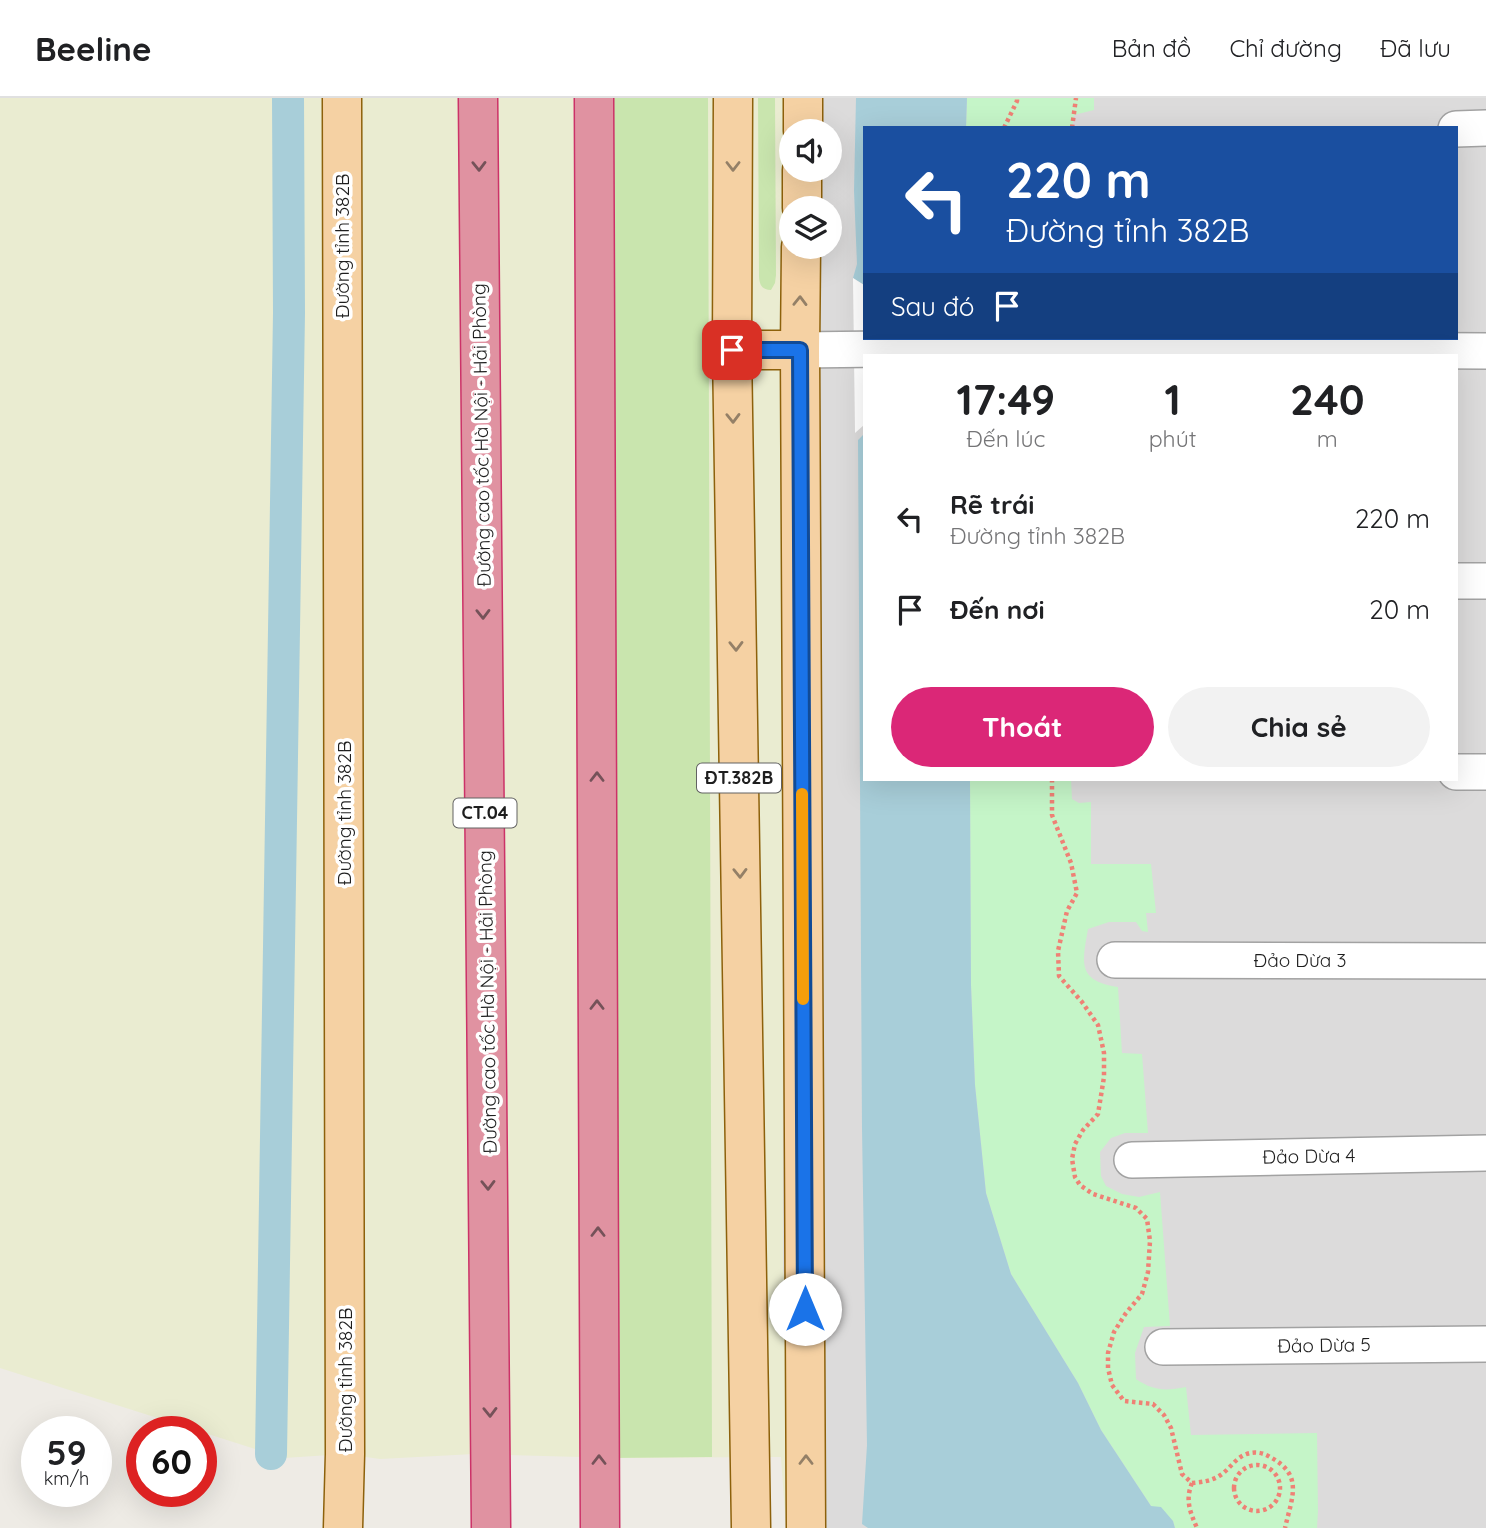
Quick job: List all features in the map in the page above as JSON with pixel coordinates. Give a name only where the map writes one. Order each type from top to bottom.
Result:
[{"type":"highway","name":"Đường cao tốc Hà Nội - Hải Phòng","points":[[478,98],[491,1528]]},
{"type":"highway","points":[[594,98],[600,1528]]},
{"type":"main road","name":"Đường tỉnh 382B","points":[[342,98],[343,1528]]},
{"type":"main road","name":"ĐT.382B","points":[[733,98],[732,350],[751,1528]]},
{"type":"main road","points":[[803,98],[803,119]]},
{"type":"main road","name":"ĐT.382B","points":[[801,259],[806,1528]]},
{"type":"main road","points":[[732,350],[800,350]]},
{"type":"street","points":[[1458,129],[1486,128]]},
{"type":"street","points":[[800,350],[966,348],[1486,351]]},
{"type":"street","points":[[1458,581],[1486,581]]},
{"type":"street","points":[[1458,772],[1486,772]]},
{"type":"street","name":"Đảo Dừa 3","points":[[1115,960],[1486,961]]},
{"type":"street","name":"Đảo Dừa 4","points":[[1132,1160],[1486,1153]]},
{"type":"street","name":"Đảo Dừa 5","points":[[1163,1347],[1486,1344]]},
{"type":"path","points":[[1005,126],[1017,98]]},
{"type":"path","points":[[1072,126],[1076,98]]},
{"type":"path","points":[[1052,781],[1052,815],[1071,863],[1077,893],[1067,911],[1058,951],[1059,976],[1082,1002],[1098,1026],[1104,1052],[1104,1077],[1098,1114],[1083,1130],[1075,1144],[1072,1159],[1075,1177],[1080,1185],[1093,1194],[1136,1208],[1147,1219],[1150,1241],[1148,1272],[1142,1294],[1114,1332],[1108,1353],[1112,1385],[1124,1401],[1153,1404],[1164,1415],[1171,1428],[1182,1474],[1192,1483],[1206,1482],[1219,1476],[1242,1456],[1253,1452],[1265,1454],[1281,1462],[1290,1473],[1294,1486],[1285,1528]]},
{"type":"path","points":[[1270,1469],[1276,1460]]},
{"type":"path","points":[[1248,1466],[1270,1469],[1279,1482],[1280,1489],[1275,1504],[1253,1512],[1239,1504],[1233,1490],[1237,1476],[1248,1466]]},
{"type":"path","points":[[1192,1483],[1188,1501],[1190,1514],[1197,1528]]},
{"type":"shaded area","points":[[784,98],[1486,98],[1486,1528],[818,1528],[783,1270],[784,259],[842,259],[842,196],[784,196],[784,182],[842,182],[842,119],[784,119]]},
{"type":"green space","points":[[0,98],[784,98],[784,119],[779,119],[779,182],[784,182],[784,196],[779,196],[779,259],[784,259],[783,1270],[818,1528],[786,1528],[781,1457],[616,1458],[474,1454],[380,1459],[345,1454],[284,1458],[217,1437],[217,1416],[151,1416],[0,1368]]},
{"type":"green space","points":[[601,98],[708,98],[712,1457],[608,1458]]},
{"type":"green space","points":[[758,98],[775,98],[776,275],[771,290],[763,287],[759,278]]},
{"type":"green space","points":[[967,98],[1094,98],[1094,110],[1074,115],[1072,126],[966,126]]},
{"type":"green space","points":[[970,781],[1071,781],[1072,799],[1079,803],[1091,802],[1091,864],[1151,864],[1156,913],[1146,913],[1148,932],[1142,931],[1136,922],[1109,922],[1088,929],[1084,952],[1085,968],[1089,975],[1095,980],[1118,987],[1122,1053],[1142,1054],[1148,1133],[1125,1133],[1111,1138],[1100,1152],[1101,1176],[1106,1186],[1122,1194],[1139,1197],[1160,1192],[1170,1326],[1144,1327],[1135,1353],[1136,1379],[1160,1389],[1186,1387],[1191,1435],[1317,1433],[1317,1528],[1175,1528],[1173,1521],[1151,1506],[1101,1430],[1078,1383],[1011,1274],[986,1193],[975,1085],[971,985]]},
{"type":"water","points":[[856,98],[967,98],[966,126],[863,126],[863,284],[853,278],[857,264],[854,191]]},
{"type":"water","points":[[863,435],[863,781],[970,781],[971,985],[975,1085],[986,1193],[1011,1274],[1078,1383],[1101,1430],[1151,1506],[1161,1507],[1173,1521],[1175,1528],[868,1528],[862,1524],[867,1445],[862,1128],[858,440]]},
{"type":"pier","points":[[853,278],[863,284],[864,340],[863,426],[855,433]]},
{"type":"waterway","points":[[271,1454],[289,313],[288,98]]},
{"type":"slow traffic","points":[[802,794],[803,999]]},
{"type":"route","points":[[732,350],[800,350],[805,1309]]}]
